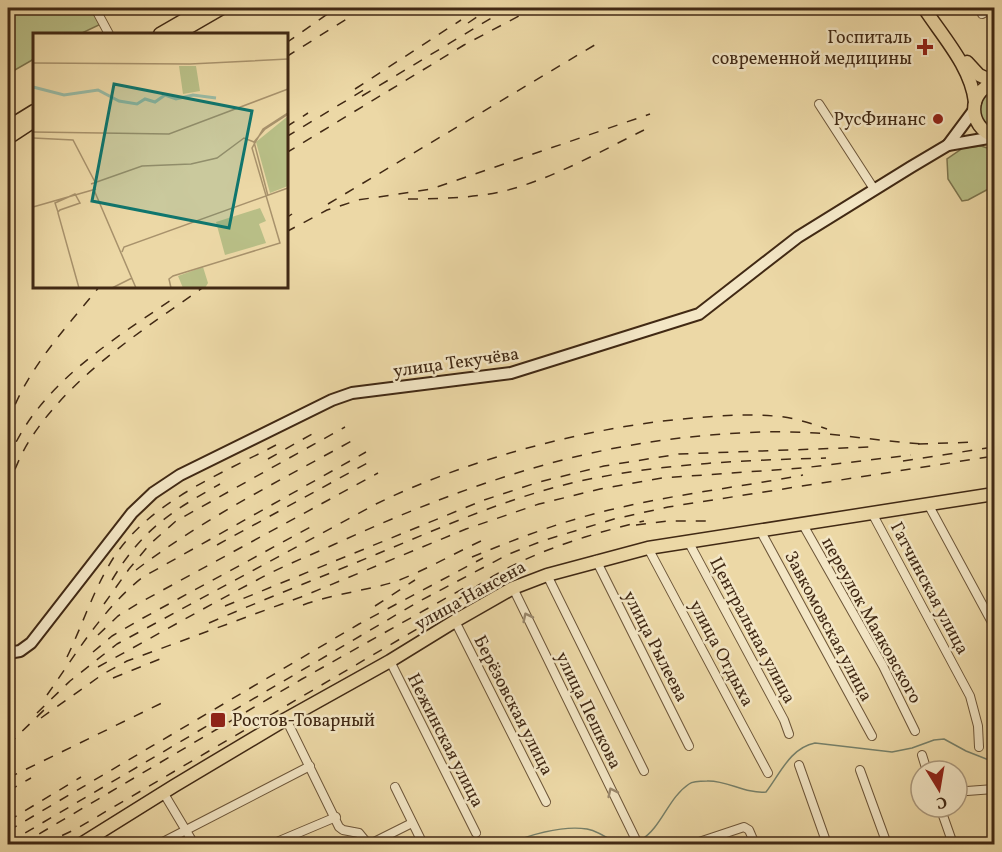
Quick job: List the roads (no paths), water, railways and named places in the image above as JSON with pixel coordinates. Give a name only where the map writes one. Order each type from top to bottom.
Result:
[{"type":"main road","points":[[162,33],[205,8]]},
{"type":"main road","points":[[179,33],[222,8]]},
{"type":"main road","points":[[924,8],[968,74],[979,126],[994,136]]},
{"type":"main road","points":[[931,8],[973,70],[994,83]]},
{"type":"main road","points":[[974,106],[984,88],[994,83]]},
{"type":"main road","name":"улица Текучёва","points":[[948,146],[974,106]]},
{"type":"main road","points":[[8,127],[33,112]]},
{"type":"main road","points":[[8,138],[33,122]]},
{"type":"main road","name":"улица Текучёва","points":[[8,653],[20,651],[31,643],[132,513],[153,493],[180,475],[332,400],[352,393],[511,373],[699,314],[798,237],[874,189],[948,146],[994,136]]},
{"type":"main road","name":"улица Нансена","points":[[81,844],[163,792],[455,621],[513,588],[548,574],[648,548],[994,494]]},
{"type":"street","points":[[95,8],[108,33]]},
{"type":"street","points":[[981,14],[993,8]]},
{"type":"street","points":[[819,104],[874,189]]},
{"type":"street","points":[[928,504],[994,626]]},
{"type":"street","name":"Гатчинская улица","points":[[872,513],[970,696],[978,726],[979,747]]},
{"type":"street","name":"переулок Маяковского","points":[[802,523],[883,666],[915,731]]},
{"type":"street","name":"Завкомовская улица","points":[[760,530],[872,736]]},
{"type":"street","name":"Центральная улица","points":[[688,541],[784,720],[789,734]]},
{"type":"street","name":"улица Отдыха","points":[[648,548],[768,773]]},
{"type":"street","name":"улица Рылеева","points":[[596,560],[689,746]]},
{"type":"street","points":[[548,574],[644,771]]},
{"type":"street","name":"улица Пешкова","points":[[513,588],[638,844]]},
{"type":"street","name":"Берёзовская улица","points":[[455,621],[546,802]]},
{"type":"street","name":"Нежинская улица","points":[[390,661],[476,832]]},
{"type":"street","points":[[286,719],[339,827],[359,833],[369,844],[412,823]]},
{"type":"street","points":[[922,755],[923,759]]},
{"type":"street","points":[[799,765],[827,844]]},
{"type":"street","points":[[159,844],[310,766]]},
{"type":"street","points":[[860,770],[887,844]]},
{"type":"street","points":[[394,787],[423,844]]},
{"type":"street","points":[[969,791],[994,789]]},
{"type":"street","points":[[163,792],[194,844]]},
{"type":"street","points":[[272,844],[336,817]]},
{"type":"street","points":[[944,819],[953,844]]},
{"type":"street","points":[[693,844],[744,827],[749,830],[755,844]]},
{"type":"waterway","points":[[641,840],[654,828],[682,790],[691,783],[714,781],[751,791],[766,792],[792,756],[806,746],[815,743],[892,752],[944,739],[994,762]]},
{"type":"waterway","points":[[507,844],[526,837],[567,828],[595,831],[617,844]]},
{"type":"railway","points":[[288,42],[336,8]]},
{"type":"railway","points":[[288,56],[364,8]]},
{"type":"railway","points":[[468,23],[490,8]]},
{"type":"railway","points":[[362,96],[508,8]]},
{"type":"railway","points":[[288,152],[464,45],[534,8]]},
{"type":"railway","points":[[355,89],[461,20]]},
{"type":"railway","points":[[328,204],[598,43]]},
{"type":"railway","points":[[288,136],[367,88]]},
{"type":"railway","points":[[288,126],[308,113]]},
{"type":"railway","points":[[288,231],[327,210],[358,200],[431,189],[650,114]]},
{"type":"railway","points":[[408,199],[477,196],[519,187],[574,165],[644,130]]},
{"type":"railway","points":[[288,217],[292,214]]},
{"type":"railway","points":[[8,423],[15,404],[35,368],[98,288]]},
{"type":"railway","points":[[8,488],[27,444],[67,393],[110,354],[202,288]]},
{"type":"railway","points":[[8,460],[21,433],[57,387],[103,347],[177,296]]},
{"type":"railway","points":[[37,713],[70,681],[117,644],[376,504],[453,472],[494,458],[580,435],[665,421],[765,415],[794,419],[827,429]]},
{"type":"railway","points":[[104,604],[150,544],[176,521],[345,427]]},
{"type":"railway","points":[[98,667],[266,575],[419,508],[547,464],[635,444],[748,432],[816,433],[924,444]]},
{"type":"railway","points":[[268,459],[312,434]]},
{"type":"railway","points":[[136,570],[216,516],[357,438]]},
{"type":"railway","points":[[918,444],[978,442]]},
{"type":"railway","points":[[67,657],[100,581],[129,537],[166,505],[188,491],[276,445]]},
{"type":"railway","points":[[225,606],[484,500],[539,482],[604,466],[679,454],[870,447]]},
{"type":"railway","points":[[903,461],[994,447]]},
{"type":"railway","points":[[47,695],[103,617],[143,577],[366,452]]},
{"type":"railway","points":[[41,718],[103,674],[127,661],[301,597],[466,529],[539,504],[600,489],[662,478],[802,468],[911,455]]},
{"type":"railway","points":[[8,843],[418,602],[509,554],[542,541],[614,519],[668,507],[994,456]]},
{"type":"railway","points":[[209,623],[459,520],[571,483],[628,472],[684,465],[826,458]]},
{"type":"railway","points":[[217,545],[371,461]]},
{"type":"railway","points":[[98,635],[118,616],[139,603],[378,473]]},
{"type":"railway","points":[[472,557],[542,530],[596,513],[661,499],[803,475]]},
{"type":"railway","points":[[112,580],[134,548],[158,524],[220,484]]},
{"type":"railway","points":[[44,844],[76,829],[429,622],[496,574],[558,546],[644,521]]},
{"type":"railway","points":[[636,525],[668,521],[706,521]]},
{"type":"railway","points":[[93,652],[112,636],[143,618],[316,524]]},
{"type":"railway","points":[[303,605],[394,582],[483,540]]},
{"type":"railway","points":[[8,831],[359,624],[483,558]]},
{"type":"railway","points":[[375,606],[415,580]]},
{"type":"railway","points":[[22,844],[302,679],[464,588]]},
{"type":"railway","points":[[113,678],[160,659]]},
{"type":"railway","points":[[8,778],[166,701]]},
{"type":"railway","points":[[8,745],[44,710]]},
{"type":"railway","points":[[8,821],[81,777]]},
{"type":"railway","points":[[8,791],[31,778]]},
{"type":"place","name":"Госпиталь современной медицины","points":[[925,47]]},
{"type":"place","name":"РусФинанс","points":[[938,119]]},
{"type":"place","name":"Ростов-Товарный","points":[[218,720]]}]
